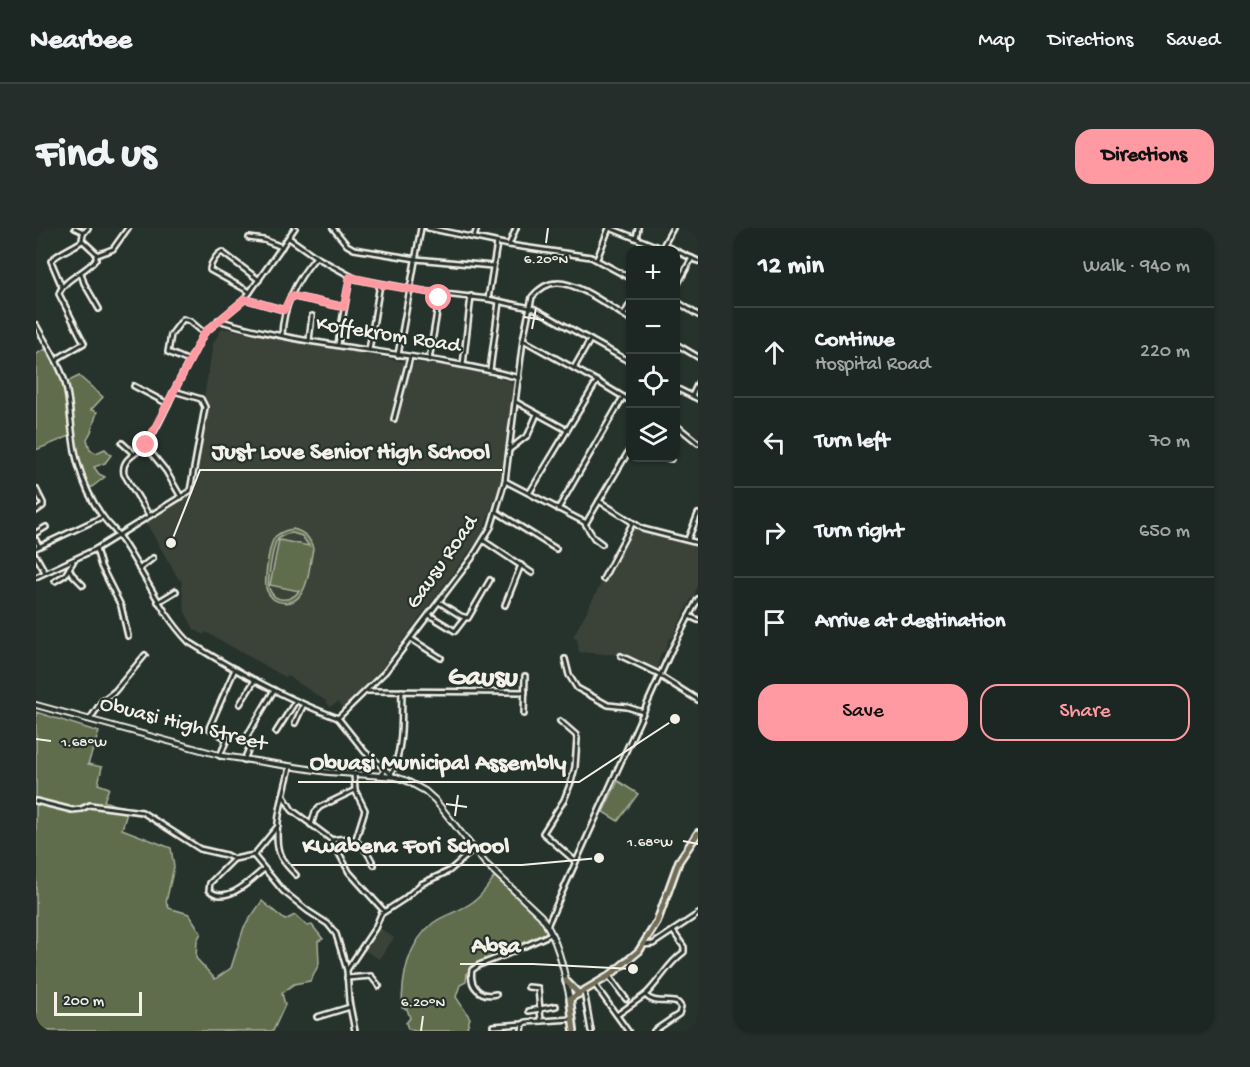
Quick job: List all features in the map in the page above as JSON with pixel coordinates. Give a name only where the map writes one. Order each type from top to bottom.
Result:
[{"type":"main road","points":[[570,999],[623,966],[642,945],[657,922],[679,861],[698,833]]},
{"type":"main road","points":[[566,981],[581,993]]},
{"type":"main road","name":"Obuasi High Street","points":[[570,999],[574,1031]]},
{"type":"street","points":[[75,228],[84,232]]},
{"type":"street","points":[[62,287],[51,261],[82,241],[84,232],[88,228]]},
{"type":"street","points":[[57,361],[84,342],[59,294],[62,287],[93,264],[97,255],[113,249],[128,228]]},
{"type":"street","points":[[149,515],[123,470],[134,453],[146,445],[204,333],[245,299],[295,228]]},
{"type":"street","points":[[333,228],[352,248],[416,259],[492,266]]},
{"type":"street","points":[[398,355],[421,228]]},
{"type":"street","points":[[430,228],[497,243],[597,259],[626,276]]},
{"type":"street","points":[[474,237],[477,228]]},
{"type":"street","points":[[509,245],[516,228]]},
{"type":"street","points":[[597,259],[609,228],[658,246]]},
{"type":"street","points":[[636,238],[638,228]]},
{"type":"street","points":[[664,246],[673,228]]},
{"type":"street","points":[[249,238],[264,240],[282,247]]},
{"type":"street","points":[[289,238],[350,277],[380,284],[440,294],[471,296],[537,309],[626,360]]},
{"type":"street","points":[[82,241],[97,255]]},
{"type":"street","points":[[488,299],[497,243]]},
{"type":"street","points":[[250,292],[210,270],[210,266],[222,252],[259,280]]},
{"type":"street","points":[[680,253],[698,261]]},
{"type":"street","points":[[282,335],[284,310],[301,275],[316,257]]},
{"type":"street","points":[[680,278],[692,258]]},
{"type":"street","points":[[81,273],[99,309]]},
{"type":"street","points":[[338,344],[350,277]]},
{"type":"street","name":"Gausu Road","points":[[338,718],[367,691],[411,639],[484,541],[497,512],[505,481],[523,340],[532,297],[550,283],[564,283],[624,315]]},
{"type":"street","points":[[369,350],[380,284]]},
{"type":"street","points":[[429,360],[440,294]]},
{"type":"street","points":[[291,296],[344,307]]},
{"type":"street","points":[[463,365],[471,296]]},
{"type":"street","points":[[245,299],[284,310]]},
{"type":"street","points":[[490,370],[499,302]]},
{"type":"street","points":[[680,304],[697,314],[698,308]]},
{"type":"street","points":[[624,315],[626,311]]},
{"type":"street","points":[[309,340],[312,316]]},
{"type":"street","points":[[189,361],[168,352],[171,335],[183,319],[190,321],[204,333]]},
{"type":"street","name":"Koffekrom Road","points":[[218,320],[282,335],[463,365],[519,378]]},
{"type":"street","points":[[36,325],[65,380],[72,440],[85,484],[103,517],[118,535],[158,602],[189,642],[295,702],[338,718],[365,752],[396,777]]},
{"type":"street","points":[[523,340],[626,399]]},
{"type":"street","points":[[574,368],[590,340]]},
{"type":"street","points":[[680,347],[698,357]]},
{"type":"street","points":[[394,419],[410,357]]},
{"type":"street","points":[[530,492],[597,381]]},
{"type":"street","points":[[692,396],[698,383]]},
{"type":"street","points":[[134,386],[168,404]]},
{"type":"street","points":[[680,390],[698,399]]},
{"type":"street","points":[[36,577],[96,549],[190,491],[205,407],[201,399],[174,391]]},
{"type":"street","points":[[558,509],[623,397]]},
{"type":"street","points":[[516,402],[567,430]]},
{"type":"street","points":[[509,450],[528,435],[537,414]]},
{"type":"street","points":[[680,429],[698,443]]},
{"type":"street","points":[[122,443],[134,453]]},
{"type":"street","points":[[146,445],[181,497]]},
{"type":"street","points":[[584,522],[587,521],[626,455]]},
{"type":"street","points":[[505,481],[584,522],[594,538],[602,544]]},
{"type":"street","points":[[36,489],[44,503],[41,509],[36,511]]},
{"type":"street","points":[[599,501],[643,529],[698,543]]},
{"type":"street","points":[[497,512],[556,549]]},
{"type":"street","points":[[688,539],[698,514]]},
{"type":"street","points":[[36,540],[38,547],[103,517]]},
{"type":"street","points":[[603,579],[632,524]]},
{"type":"street","points":[[36,533],[46,527]]},
{"type":"street","points":[[484,541],[532,573]]},
{"type":"street","points":[[96,549],[101,566],[121,606],[128,636]]},
{"type":"street","points":[[36,556],[45,572]]},
{"type":"street","points":[[139,569],[153,558]]},
{"type":"street","points":[[56,581],[65,575],[73,561]]},
{"type":"street","points":[[505,605],[521,565]]},
{"type":"street","points":[[69,568],[83,585]]},
{"type":"street","points":[[429,615],[455,631],[465,618],[470,616],[490,580]]},
{"type":"street","points":[[158,602],[176,591]]},
{"type":"street","points":[[547,926],[643,712],[698,599]]},
{"type":"street","points":[[439,602],[465,618]]},
{"type":"street","points":[[689,616],[698,621]]},
{"type":"street","points":[[411,639],[441,658]]},
{"type":"street","points":[[90,719],[102,701],[116,691],[145,655]]},
{"type":"street","points":[[621,657],[661,675],[698,700]]},
{"type":"street","points":[[565,659],[569,675],[577,688],[608,705],[643,712]]},
{"type":"street","points":[[220,756],[227,739],[209,728],[235,669]]},
{"type":"street","points":[[524,714],[525,675]]},
{"type":"street","points":[[240,704],[255,680]]},
{"type":"street","points":[[244,760],[250,746],[247,736],[274,690]]},
{"type":"street","points":[[367,691],[525,692]]},
{"type":"street","points":[[391,774],[398,755],[402,691]]},
{"type":"street","points":[[276,732],[295,702]]},
{"type":"street","name":"Obuasi High Street","points":[[36,705],[220,756],[290,767],[396,777],[418,787],[430,795],[473,850],[536,911],[547,926],[570,999]]},
{"type":"street","points":[[295,723],[303,706]]},
{"type":"street","points":[[560,721],[576,735],[575,767],[564,800],[543,833],[575,861]]},
{"type":"street","points":[[290,767],[278,826],[280,855],[296,875]]},
{"type":"street","points":[[382,776],[384,769]]},
{"type":"street","points":[[354,774],[355,790],[365,810],[355,842]]},
{"type":"street","points":[[311,825],[315,812],[320,807],[355,790]]},
{"type":"street","points":[[284,795],[288,805],[332,840],[349,872],[384,911]]},
{"type":"street","points":[[36,801],[72,810],[90,805],[142,812],[200,849],[234,859]]},
{"type":"street","points":[[264,869],[232,892],[219,895],[209,890],[210,883],[234,859],[254,855],[278,826]]},
{"type":"street","points":[[332,840],[342,838],[364,846],[374,865]]},
{"type":"street","points":[[347,970],[384,911],[404,899],[421,884],[449,872],[473,850]]},
{"type":"street","points":[[254,855],[290,898],[328,924],[336,934],[347,970],[350,1007],[355,1031]]},
{"type":"street","points":[[642,945],[653,944],[698,914]]},
{"type":"street","points":[[617,1015],[659,982],[666,968],[684,952],[684,947],[673,932]]},
{"type":"street","points":[[496,994],[487,996],[479,993],[472,982],[472,970],[551,934]]},
{"type":"street","points":[[347,978],[372,976],[379,986]]},
{"type":"street","points":[[609,976],[626,999]]},
{"type":"street","points":[[596,984],[628,1031]]},
{"type":"street","points":[[528,987],[538,988],[542,1021]]},
{"type":"street","points":[[581,993],[591,1031]]},
{"type":"street","points":[[645,995],[657,1002],[675,1002],[681,1007],[679,1014],[654,1031]]},
{"type":"street","points":[[529,1011],[556,1006]]},
{"type":"street","points":[[317,1017],[350,1007]]},
{"type":"street","points":[[493,1026],[572,1019]]},
{"type":"street","points":[[522,1031],[523,1024]]},
{"type":"shaded area","points":[[222,328],[405,362],[454,366],[509,381],[514,386],[502,480],[481,536],[381,669],[343,708],[338,702],[330,707],[326,701],[288,676],[285,677],[206,632],[204,635],[194,629],[185,612],[181,579],[179,580],[144,519],[195,492],[207,415],[204,398],[213,344]]},
{"type":"shaded area","points":[[632,525],[698,546],[698,584],[672,638],[669,638],[665,651],[661,653],[657,670],[620,655],[579,652],[577,639],[573,637]]},
{"type":"shaded area","points":[[377,926],[394,938],[379,959],[362,949]]},
{"type":"green space","points":[[46,349],[64,381],[70,436],[36,450],[36,354]]},
{"type":"green space","points":[[79,376],[103,397],[91,410],[97,412],[87,439],[90,450],[96,453],[105,449],[111,455],[105,463],[94,467],[99,474],[105,477],[88,490],[73,440],[67,382]]},
{"type":"green space","points":[[293,529],[307,536],[313,549],[304,589],[293,601],[283,603],[270,596],[267,591],[268,558],[275,537],[279,533]],"holes":[[[290,533],[302,536],[309,546],[279,540],[270,585],[299,591],[287,599],[279,598],[271,593],[269,588],[276,542],[281,537]]]},
{"type":"green space","points":[[36,712],[99,732],[88,764],[102,767],[98,784],[109,788],[104,801],[128,810],[122,829],[171,848],[174,867],[166,902],[169,908],[189,914],[201,933],[197,941],[196,958],[215,979],[231,968],[244,927],[262,901],[285,920],[295,915],[307,926],[312,925],[323,939],[318,941],[319,964],[310,981],[294,984],[282,993],[285,1005],[273,1031],[36,1031]]},
{"type":"green space","points":[[618,781],[638,794],[618,821],[603,812]]},
{"type":"green space","points":[[495,876],[532,909],[547,934],[506,954],[482,962],[467,973],[466,982],[460,985],[456,997],[470,1018],[466,1031],[408,1029],[406,1023],[410,1018],[407,1009],[402,1008],[403,985],[408,962],[417,941],[433,923],[477,899]]},
{"type":"place","name":"Just Love Senior High School","points":[[171,543]]},
{"type":"place","name":"Obuasi Municipal Assembly","points":[[675,719]]},
{"type":"place","name":"Kwabena Fori School","points":[[599,858]]},
{"type":"place","name":"Absa","points":[[633,969]]},
{"type":"district","name":"Gausu","points":[[483,678]]},
{"type":"route","points":[[146,445],[204,333],[245,299],[284,310],[291,296],[344,307],[350,277],[440,294],[439,298]]}]
